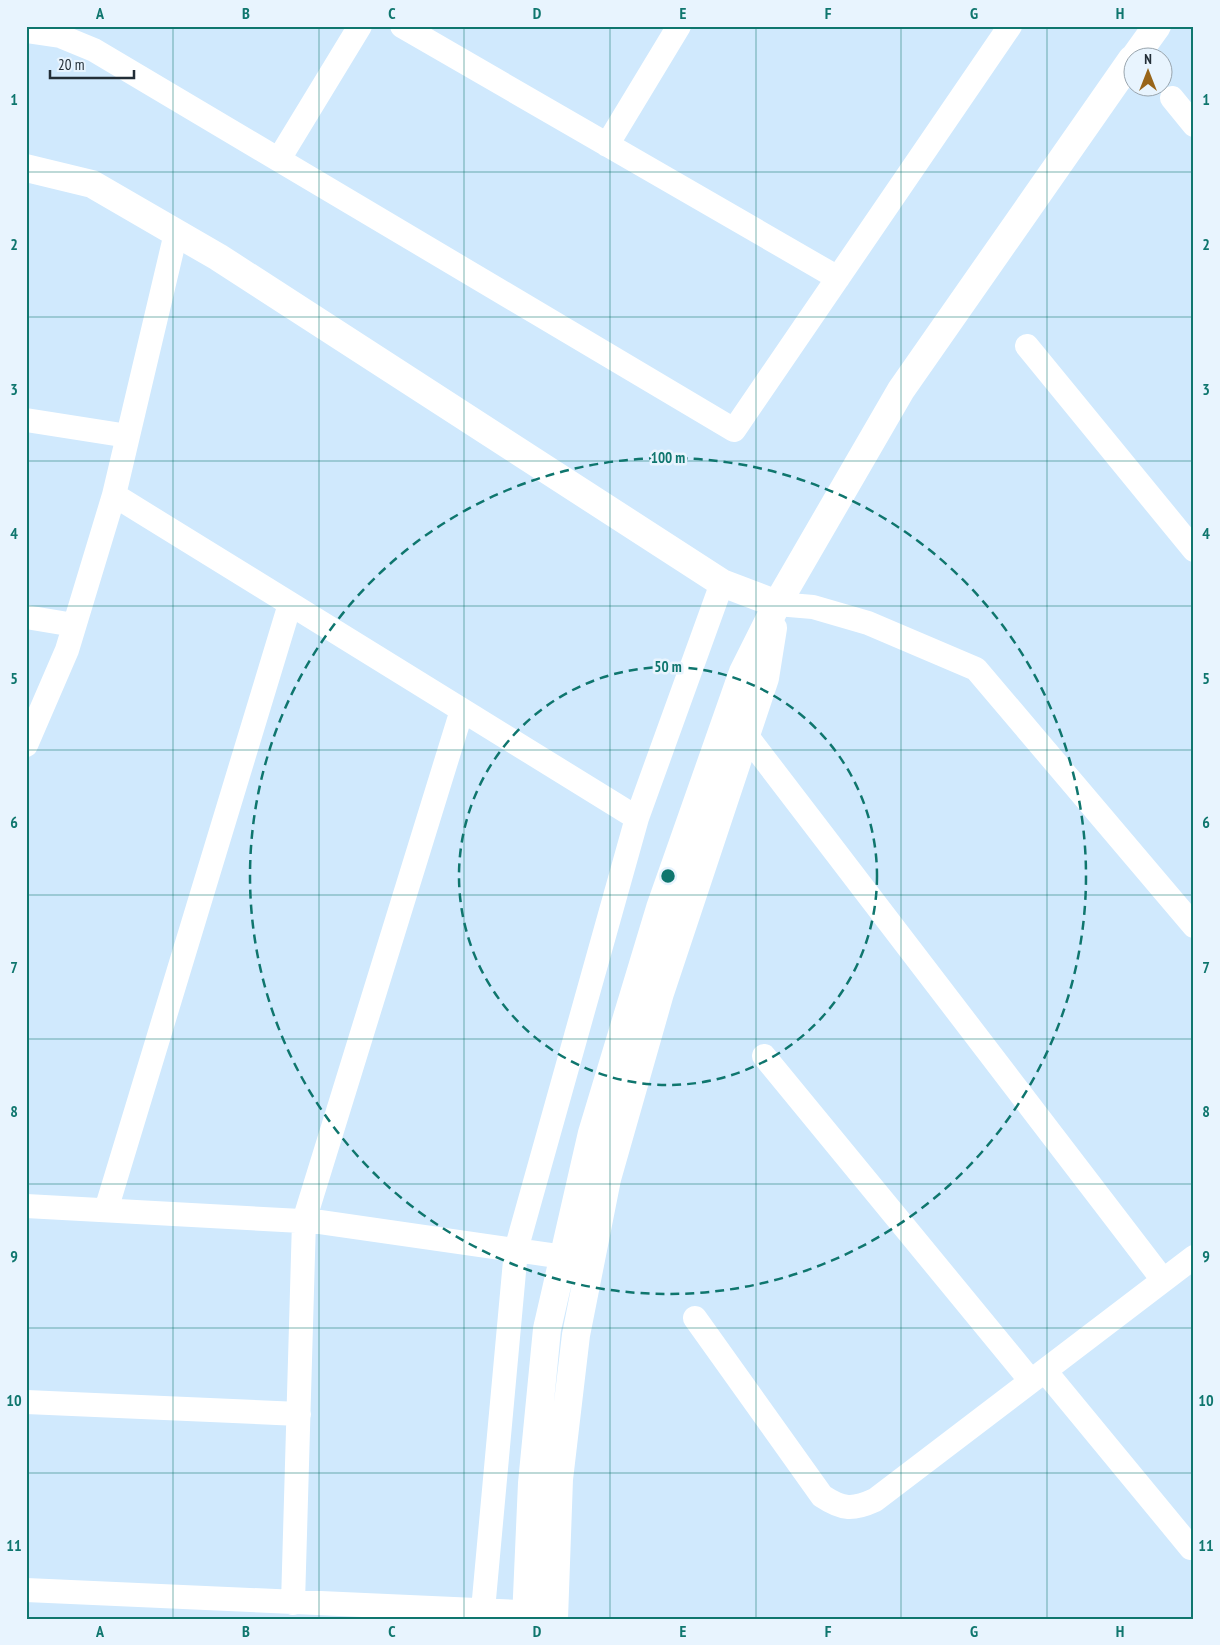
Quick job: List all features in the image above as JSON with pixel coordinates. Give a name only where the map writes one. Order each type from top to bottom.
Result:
[{"type":"street","points":[[279,159],[360,26]]},
{"type":"street","points":[[402,26],[838,278]]},
{"type":"street","points":[[607,145],[679,26]]},
{"type":"street","points":[[26,31],[60,36],[94,50],[734,430],[1010,26]]},
{"type":"street","points":[[1140,48],[1157,26]]},
{"type":"street","points":[[527,1616],[532,1483],[547,1330],[592,1133],[660,908],[743,672],[777,604],[901,390],[1122,74]]},
{"type":"street","points":[[1172,98],[1194,125]]},
{"type":"street","points":[[26,168],[92,184],[176,233],[226,263],[722,583],[777,604],[813,607],[868,623],[976,669],[1194,926]]},
{"type":"street","points":[[26,745],[67,650],[114,495],[176,233]]},
{"type":"street","points":[[1027,346],[1194,550]]},
{"type":"street","points":[[26,420],[128,436]]},
{"type":"street","points":[[114,495],[637,818]]},
{"type":"street","points":[[483,1610],[516,1250],[637,818],[722,583]]},
{"type":"street","points":[[106,1210],[290,604]]},
{"type":"street","points":[[26,1590],[483,1610],[527,1616],[554,1616],[559,1479],[576,1335],[607,1179],[660,994],[765,678],[777,604]]},
{"type":"street","points":[[26,618],[74,624]]},
{"type":"street","points":[[293,1603],[304,1221],[462,710]]},
{"type":"street","points":[[746,735],[1163,1280]]},
{"type":"street","points":[[764,1056],[1038,1376],[1191,1548]]},
{"type":"street","points":[[26,1206],[320,1222],[564,1257]]},
{"type":"street","points":[[695,1318],[822,1496],[834,1504],[858,1508],[875,1500],[1194,1257]]},
{"type":"street","points":[[26,1402],[299,1414]]}]
